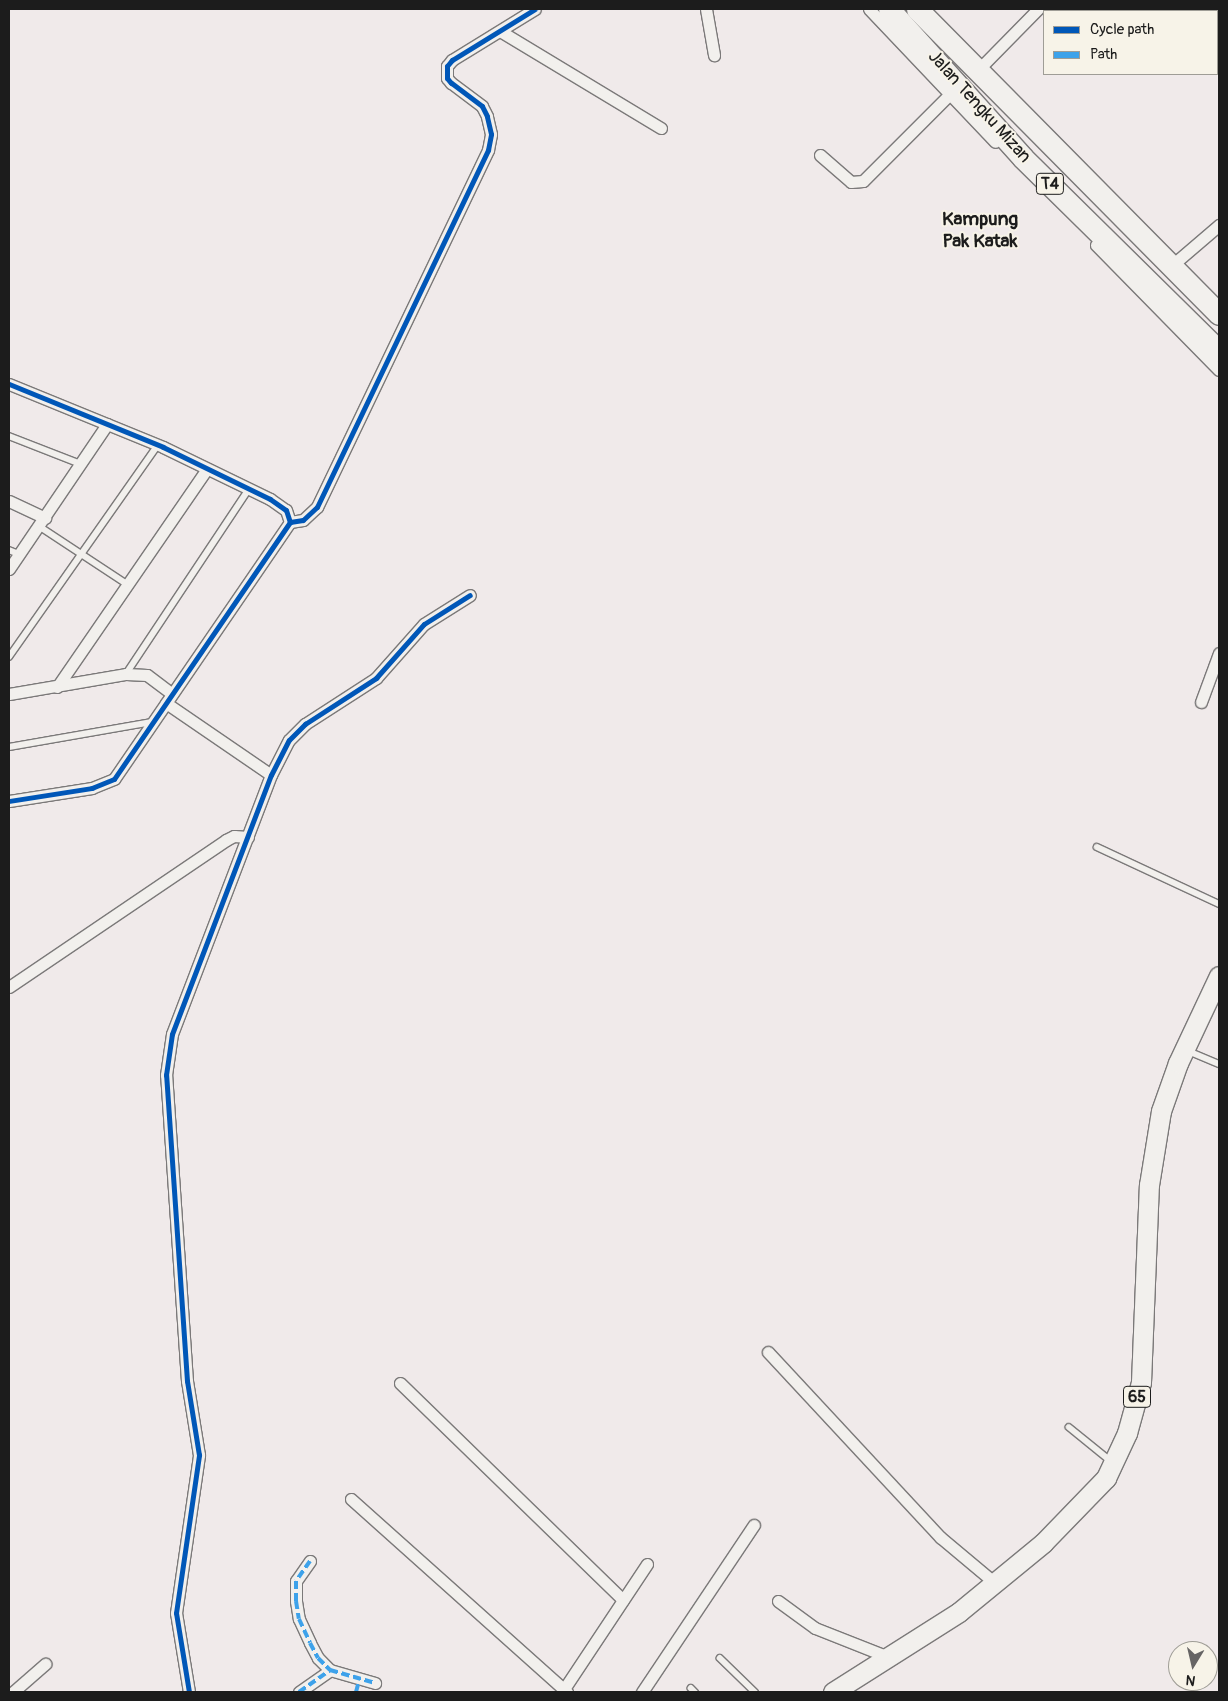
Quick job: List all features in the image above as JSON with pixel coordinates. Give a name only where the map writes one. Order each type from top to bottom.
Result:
[{"type":"highway","name":"Jalan Tengku Mizan","points":[[889,9],[1023,158],[1219,351]]},
{"type":"highway","name":"Jalan Tengku Mizan","points":[[917,9],[976,72],[1219,314]]},
{"type":"main road","name":"65","points":[[833,1692],[891,1658],[959,1612],[1078,1510],[1106,1478],[1127,1432],[1141,1382],[1149,1185],[1161,1111],[1184,1049],[1219,979]]},
{"type":"street","points":[[9,800],[92,788],[114,779],[290,522],[304,520],[317,507],[488,150],[491,134],[482,106],[451,83],[446,72],[452,60],[535,9]]},
{"type":"street","points":[[706,9],[714,55]]},
{"type":"street","points":[[869,9],[949,95],[1219,370]]},
{"type":"street","points":[[976,72],[1038,9]]},
{"type":"street","points":[[500,31],[661,128]]},
{"type":"street","points":[[820,155],[851,182],[863,181],[949,95]]},
{"type":"street","points":[[1170,267],[1219,225]]},
{"type":"street","points":[[9,384],[158,445],[206,470],[249,489],[279,504],[286,510],[290,522]]},
{"type":"street","points":[[9,569],[14,552],[42,522],[107,424]]},
{"type":"street","points":[[57,687],[206,470]]},
{"type":"street","points":[[9,501],[42,522]]},
{"type":"street","points":[[189,1692],[176,1613],[199,1455],[187,1380],[167,1054],[172,1034],[271,775],[289,740],[305,724],[376,678],[424,624],[470,596]]},
{"type":"street","points":[[1201,702],[1219,653]]},
{"type":"street","points":[[9,694],[126,674],[147,676],[169,699],[271,775]]},
{"type":"street","points":[[9,987],[226,840],[234,836],[248,837]]},
{"type":"street","points":[[768,1352],[940,1537],[995,1583]]},
{"type":"street","points":[[400,1383],[623,1600]]},
{"type":"street","points":[[351,1499],[565,1690],[647,1564]]},
{"type":"street","points":[[642,1692],[754,1526]]},
{"type":"street","points":[[310,1561],[296,1581],[296,1601],[299,1619],[310,1643],[318,1658],[330,1670],[358,1686],[375,1683]]},
{"type":"street","points":[[778,1601],[815,1628],[891,1658]]},
{"type":"street","points":[[13,1692],[45,1664]]},
{"type":"street","points":[[299,1692],[330,1670]]},
{"type":"lane","points":[[9,436],[81,464]]},
{"type":"lane","points":[[9,657],[158,445]]},
{"type":"lane","points":[[126,674],[249,489]]},
{"type":"lane","points":[[42,522],[81,553],[127,584]]},
{"type":"lane","points":[[9,747],[154,722]]},
{"type":"lane","points":[[1097,847],[1219,904]]},
{"type":"lane","points":[[1184,1049],[1219,1064]]},
{"type":"lane","points":[[1069,1427],[1113,1463]]},
{"type":"lane","points":[[720,1658],[755,1692]]},
{"type":"marked path","points":[[310,1561],[296,1581],[296,1601],[299,1619],[310,1643],[318,1658],[330,1670],[375,1683]]},
{"type":"marked path","points":[[299,1692],[330,1670]]},
{"type":"marked path","points":[[356,1692],[359,1681]]},
{"type":"cycle path","points":[[290,522],[303,520],[317,507],[488,150],[491,134],[487,116],[482,106],[451,83],[447,78],[447,66],[452,60],[535,9]]},
{"type":"cycle path","points":[[9,384],[163,447],[270,499],[286,510],[290,522],[114,779],[92,788],[9,801]]},
{"type":"cycle path","points":[[189,1692],[176,1613],[199,1455],[187,1381],[166,1075],[172,1034],[271,775],[289,740],[305,724],[376,678],[424,624],[470,595]]},
{"type":"district","name":"Kampung Pak Katak","points":[[980,231]]}]
